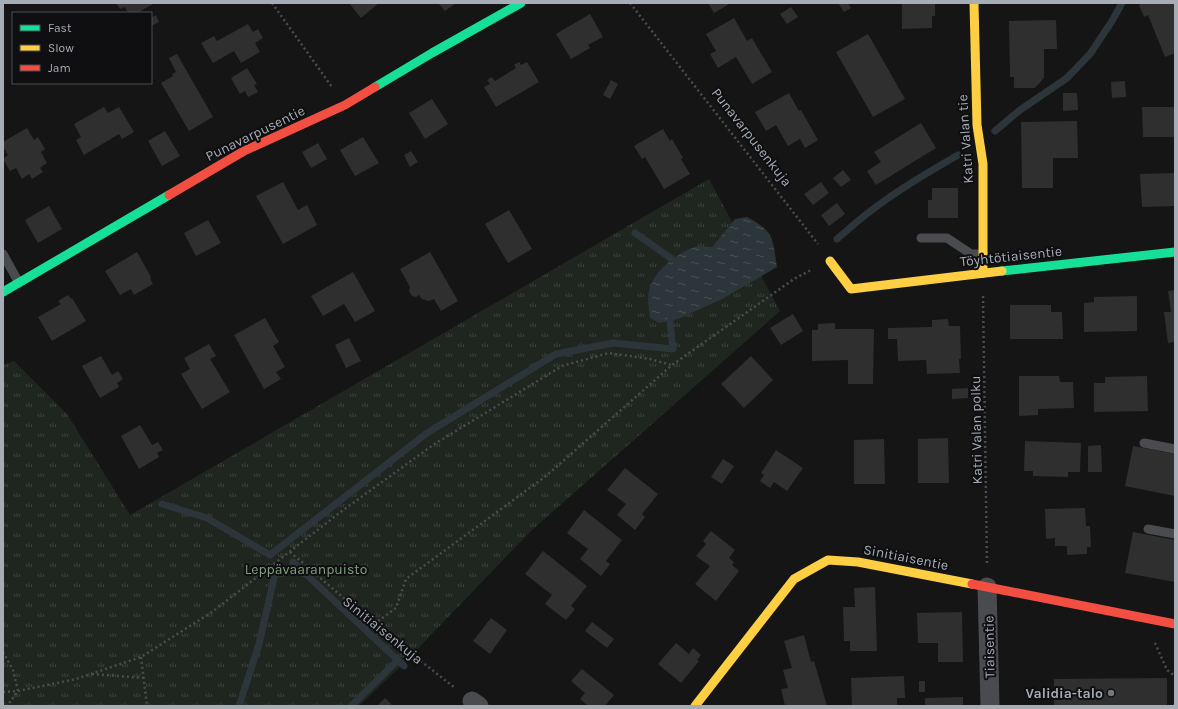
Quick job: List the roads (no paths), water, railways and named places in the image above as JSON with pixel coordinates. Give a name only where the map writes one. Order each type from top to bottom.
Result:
[{"type":"street","name":"Punavarpusentie","points":[[3,292],[244,151],[345,105],[521,3]]},
{"type":"street","name":"Katri Valan tie","points":[[974,3],[976,125],[983,164],[983,273]]},
{"type":"street","name":"Töyhtötiaisentie","points":[[830,261],[850,290],[983,273],[1022,270],[1175,252]]},
{"type":"street","name":"Sinitiaisentie","points":[[695,706],[794,579],[828,560],[858,562],[1175,624]]},
{"type":"street","name":"Tiaisentie","points":[[987,587],[990,706]]},
{"type":"lane","points":[[920,238],[947,238],[971,254],[984,254]]},
{"type":"lane","points":[[3,254],[19,283]]},
{"type":"lane","points":[[1144,443],[1175,449]]},
{"type":"lane","points":[[1148,529],[1175,534]]},
{"type":"water","points":[[747,217],[763,227],[771,236],[777,267],[722,299],[678,319],[659,323],[650,318],[648,293],[656,275],[662,268],[676,256],[692,248],[699,246],[712,247],[735,219]]},
{"type":"waterway","points":[[995,131],[1020,110],[1067,78],[1090,54],[1122,3]]},
{"type":"waterway","points":[[837,239],[864,216],[890,197],[923,175],[958,155]]},
{"type":"waterway","points":[[635,233],[672,259]]},
{"type":"waterway","points":[[162,504],[207,518],[270,555],[427,433],[556,354],[613,343],[673,349],[670,321]]},
{"type":"waterway","points":[[293,562],[404,666]]},
{"type":"waterway","points":[[239,706],[259,644],[275,574]]},
{"type":"waterway","points":[[351,706],[398,660]]},
{"type":"place","name":"Validia-talo","points":[[1111,693]]},
{"type":"park label","name":"Leppävaaranpuisto","points":[[306,569]]}]
